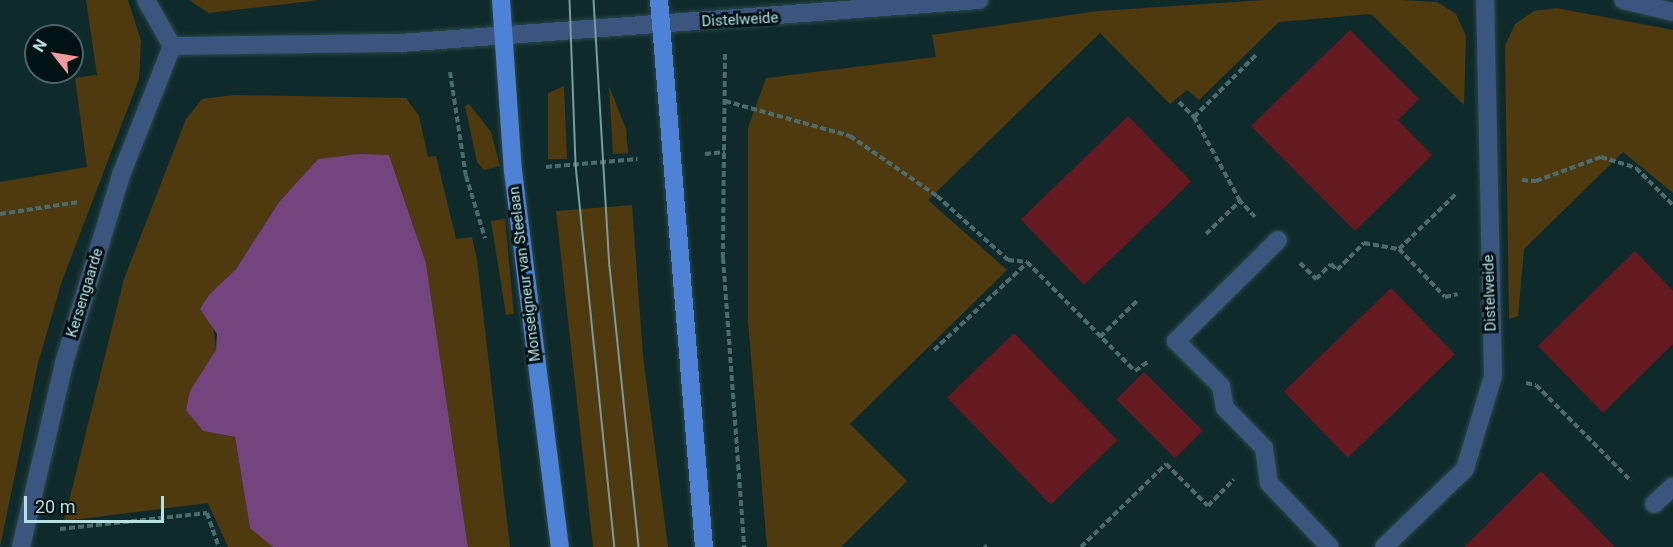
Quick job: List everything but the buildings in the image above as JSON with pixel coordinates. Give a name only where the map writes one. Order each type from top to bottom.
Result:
[{"type":"main road","name":"Monseigneur van Steelaan","points":[[501,0],[501,36],[513,171],[560,547]]},
{"type":"main road","points":[[659,0],[659,25],[704,547]]},
{"type":"street","points":[[146,0],[172,46],[445,40],[501,36]]},
{"type":"street","name":"Distelweide","points":[[501,36],[725,21],[978,0]]},
{"type":"street","name":"Distelweide","points":[[1384,547],[1465,469],[1493,376],[1485,0]]},
{"type":"street","points":[[1623,0],[1673,12]]},
{"type":"street","name":"Kersengaarde","points":[[22,540],[63,363],[121,174],[172,46]]},
{"type":"street","points":[[1278,240],[1176,341],[1221,386],[1225,408],[1264,448],[1269,483],[1330,547]]},
{"type":"street","points":[[1654,504],[1673,486]]},
{"type":"path","points":[[725,21],[723,258],[744,547]]},
{"type":"path","points":[[445,40],[466,176],[486,242]]},
{"type":"path","points":[[1194,117],[1256,55]]},
{"type":"path","points":[[725,101],[850,136],[937,196],[1008,260],[1028,262],[1135,371],[1176,341]]},
{"type":"path","points":[[1179,102],[1194,117],[1240,201],[1278,240]]},
{"type":"path","points":[[466,176],[725,152]]},
{"type":"path","points":[[0,214],[90,201],[121,174]]},
{"type":"path","points":[[1206,234],[1240,201]]},
{"type":"path","points":[[1399,249],[1445,297],[1490,294]]},
{"type":"path","points":[[934,351],[1028,262]]},
{"type":"path","points":[[1101,337],[1138,300]]},
{"type":"path","points":[[1493,376],[1536,385],[1654,504]]},
{"type":"path","points":[[1081,547],[1166,464],[1208,506],[1264,448]]},
{"type":"path","points":[[22,540],[207,513],[219,547]]},
{"type":"shaded area","points":[[86,0],[128,0],[141,41],[139,79],[62,281],[38,363],[0,547],[0,182],[87,167],[76,84],[84,84],[84,77],[97,75]]},
{"type":"shaded area","points":[[189,0],[319,0],[209,13]]},
{"type":"shaded area","points":[[1265,0],[1437,2],[1456,14],[1466,36],[1464,105],[1371,14],[1279,22],[1199,100],[1187,90],[1170,104],[1100,33],[928,200],[1007,270],[850,424],[907,481],[841,547],[767,547],[748,321],[748,128],[766,78],[936,57],[932,35],[1098,11]]},
{"type":"shaded area","points":[[1556,8],[1673,30],[1673,193],[1623,152],[1524,249],[1518,316],[1509,319],[1505,46],[1515,24],[1534,11]]},
{"type":"shaded area","points":[[564,86],[567,159],[548,159],[548,93]]},
{"type":"shaded area","points":[[609,86],[626,129],[628,153],[613,154]]},
{"type":"shaded area","points":[[233,95],[406,98],[419,116],[428,157],[436,156],[456,239],[472,237],[477,260],[510,547],[468,547],[426,263],[389,155],[318,159],[279,202],[236,269],[210,295],[216,350],[208,365],[203,431],[235,437],[250,527],[273,547],[228,547],[208,503],[64,521],[124,279],[186,119],[202,99]]},
{"type":"shaded area","points":[[469,104],[491,132],[500,166],[484,170],[477,162],[465,106]]},
{"type":"shaded area","points":[[359,154],[389,155],[426,263],[468,547],[273,547],[250,528],[235,437],[203,431],[186,410],[190,391],[216,350],[217,334],[200,309],[209,295],[236,269],[279,202],[318,159]]},
{"type":"shaded area","points":[[632,205],[643,356],[668,547],[593,547],[556,211]]},
{"type":"shaded area","points":[[505,219],[514,314],[506,315],[491,221]]},
{"type":"tram line","points":[[570,0],[576,165],[615,547]]},
{"type":"tram line","points":[[594,0],[610,266],[639,547]]}]
